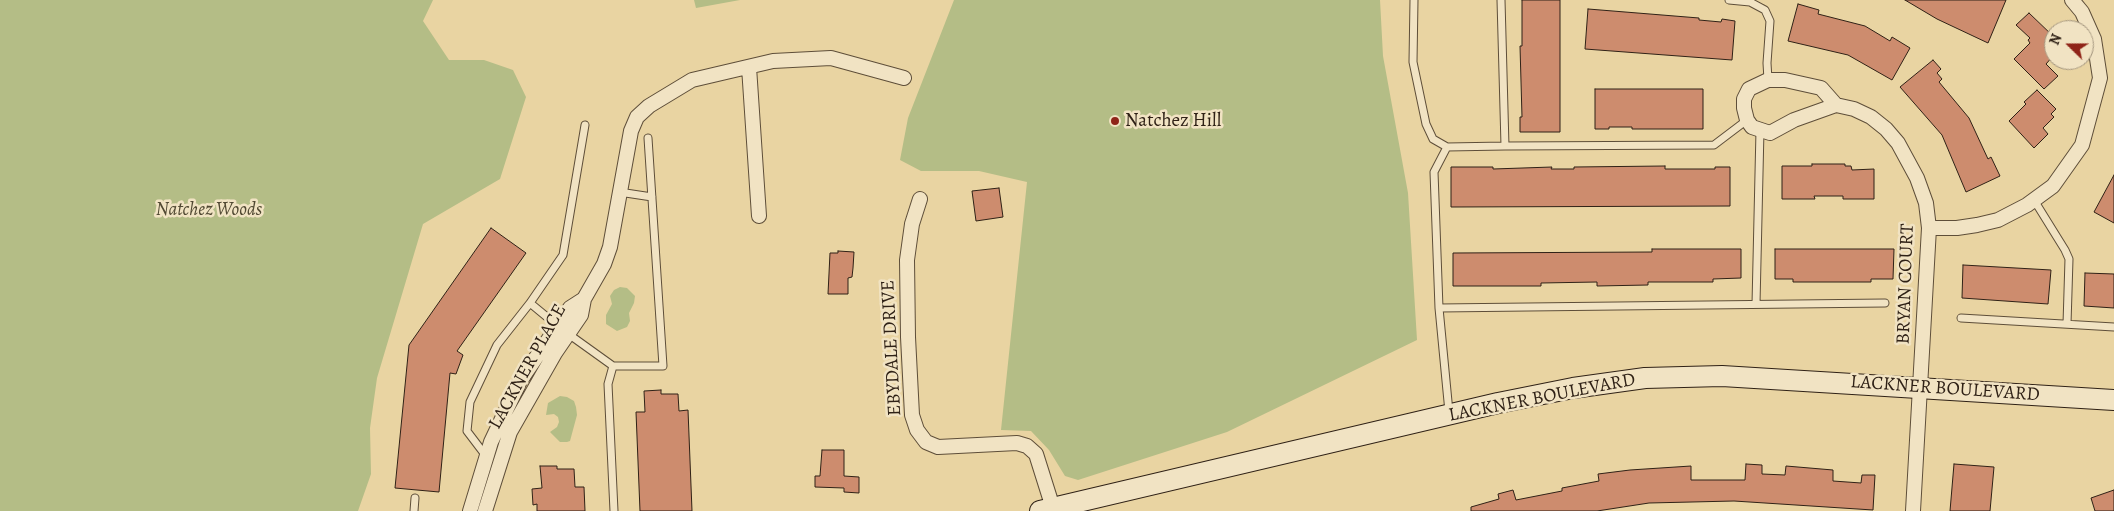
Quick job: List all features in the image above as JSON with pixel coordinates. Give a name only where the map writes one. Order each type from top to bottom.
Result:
[{"type":"main road","name":"LACKNER BOULEVARD","points":[[1047,509],[1573,388],[1645,378],[1722,376],[2114,400]]},
{"type":"street","points":[[1929,228],[1957,228],[1998,220],[2034,200],[2053,186],[2082,144],[2100,78],[2094,39],[2082,12],[2072,0]]},
{"type":"street","name":"LACKNER PLACE","points":[[486,511],[510,432],[554,353],[581,315],[584,299],[604,264],[610,247],[631,131],[637,117],[650,106],[692,80],[773,61],[832,58],[904,78]]},
{"type":"street","points":[[749,67],[759,216]]},
{"type":"street","name":"BRYAN COURT","points":[[1768,80],[1785,80],[1822,88],[1836,105],[1854,109],[1886,129],[1898,143],[1917,178],[1926,203],[1929,228],[1914,511]]},
{"type":"street","points":[[1768,80],[1749,89],[1744,99],[1747,120],[1752,127],[1760,130],[1770,133],[1794,120],[1836,105]]},
{"type":"street","name":"EBYDALE DRIVE","points":[[920,199],[912,224],[907,260],[908,347],[912,415],[916,430],[926,442],[938,447],[1017,444],[1027,446],[1036,454],[1047,509]]},
{"type":"street","name":"LACKNER PLACE","points":[[470,511],[490,442],[520,380],[570,308],[584,299]]},
{"type":"lane","points":[[1414,0],[1413,62],[1426,124],[1433,139],[1447,148],[1714,145],[1747,120]]},
{"type":"lane","points":[[1501,0],[1505,146]]},
{"type":"lane","points":[[1729,0],[1750,2],[1765,10],[1770,22],[1767,63],[1768,80]]},
{"type":"lane","points":[[500,462],[486,456],[467,431],[470,402],[497,345],[530,303],[563,255],[585,126]]},
{"type":"lane","points":[[1756,304],[1760,130]]},
{"type":"lane","points":[[530,303],[568,334],[613,366],[663,366],[648,138]]},
{"type":"lane","points":[[1447,148],[1434,172],[1439,308],[1450,415]]},
{"type":"lane","points":[[619,192],[652,197]]},
{"type":"lane","points":[[2034,200],[2065,250],[2069,260],[2066,324]]},
{"type":"lane","points":[[1439,308],[1884,303]]},
{"type":"lane","points":[[1960,318],[2114,327]]},
{"type":"lane","points":[[613,366],[608,384],[614,511]]},
{"type":"lane","points":[[414,511],[415,498]]},
{"type":"green space","name":"Natchez Woods","points":[[0,0],[433,0],[423,21],[449,60],[484,60],[513,70],[526,97],[500,179],[423,224],[377,378],[370,428],[371,474],[358,511],[0,511]]},
{"type":"green space","points":[[694,0],[740,0],[696,8]]},
{"type":"green space","points":[[954,0],[1380,0],[1383,56],[1408,193],[1417,340],[1227,432],[1078,480],[1065,476],[1049,450],[1031,431],[1001,430],[1027,182],[979,171],[921,171],[900,160],[908,118]]},
{"type":"green space","points":[[620,287],[627,288],[635,296],[629,313],[630,321],[627,327],[617,331],[606,324],[606,315],[612,304],[610,296],[614,290]]},
{"type":"green space","points":[[560,396],[574,401],[576,407],[577,415],[570,441],[567,442],[560,442],[550,432],[557,427],[558,417],[554,414],[546,415],[548,403]]},
{"type":"building","points":[[1522,0],[1560,0],[1560,132],[1520,132],[1520,117],[1522,117],[1520,46],[1522,46]]},
{"type":"building","points":[[1905,0],[2006,0],[1988,43],[1937,19]]},
{"type":"building","points":[[1798,4],[1819,10],[1818,14],[1865,26],[1890,41],[1892,37],[1910,48],[1892,80],[1848,55],[1788,41]]},
{"type":"building","points":[[1588,9],[1699,18],[1699,20],[1721,22],[1722,19],[1735,21],[1732,60],[1585,49]]},
{"type":"building","points":[[2029,13],[2044,27],[2044,70],[2052,70],[2058,76],[2044,89],[2014,59],[2030,43],[2028,40],[2030,38],[2016,25]]},
{"type":"building","points":[[1933,60],[1941,69],[1937,73],[1942,79],[1939,82],[1969,118],[1988,159],[1991,157],[2000,176],[1966,192],[1942,135],[1900,87]]},
{"type":"building","points":[[1595,89],[1703,89],[1703,129],[1632,129],[1632,127],[1609,127],[1609,129],[1595,129]]},
{"type":"building","points":[[2037,90],[2056,109],[2051,114],[2054,117],[2043,128],[2048,134],[2034,148],[2009,121],[2026,104],[2024,102]]},
{"type":"building","points":[[1812,164],[1845,164],[1845,166],[1851,166],[1852,170],[1874,169],[1874,199],[1843,199],[1843,196],[1814,196],[1815,199],[1782,199],[1782,166],[1812,166]]},
{"type":"building","points":[[1665,166],[1665,169],[1715,169],[1715,167],[1730,167],[1730,206],[1451,207],[1451,167],[1493,167],[1493,169],[1552,167],[1551,169],[1574,169],[1574,167]]},
{"type":"building","points":[[2114,175],[2114,223],[2094,212]]},
{"type":"building","points":[[999,188],[1003,217],[976,221],[972,191]]},
{"type":"building","points":[[491,228],[526,253],[457,351],[463,355],[456,374],[450,373],[439,492],[395,488],[409,345]]},
{"type":"building","points":[[1652,249],[1741,249],[1741,278],[1713,279],[1713,282],[1648,282],[1648,285],[1597,286],[1597,282],[1541,283],[1541,286],[1453,286],[1453,253],[1652,252]]},
{"type":"building","points":[[1775,249],[1894,249],[1893,279],[1871,279],[1871,282],[1793,282],[1793,279],[1775,279]]},
{"type":"building","points":[[838,251],[854,252],[852,277],[848,278],[848,294],[828,294],[830,253],[838,253]]},
{"type":"building","points":[[1963,265],[2051,270],[2048,304],[1962,298]]},
{"type":"building","points":[[2085,273],[2114,274],[2114,308],[2084,306]]},
{"type":"building","points":[[661,390],[661,394],[678,394],[679,411],[688,410],[692,511],[640,511],[636,412],[645,412],[644,391]]},
{"type":"building","points":[[822,450],[844,450],[844,476],[859,477],[859,493],[844,492],[844,488],[815,487],[815,476],[820,476]]},
{"type":"building","points":[[1746,464],[1762,465],[1762,474],[1785,475],[1786,466],[1833,470],[1833,481],[1861,483],[1862,475],[1875,475],[1873,510],[1734,501],[1649,503],[1597,511],[1471,511],[1471,507],[1499,499],[1498,494],[1513,490],[1516,500],[1599,481],[1598,474],[1630,470],[1691,466],[1691,480],[1745,480]]},
{"type":"building","points":[[1954,464],[1994,467],[1990,511],[1950,511]]},
{"type":"building","points":[[540,466],[574,469],[575,487],[584,487],[585,511],[537,511],[537,504],[533,505],[532,489],[542,488]]},
{"type":"building","points":[[2114,490],[2114,511],[2095,511],[2091,498]]},
{"type":"place","name":"Natchez Hill","points":[[1115,121]]}]
